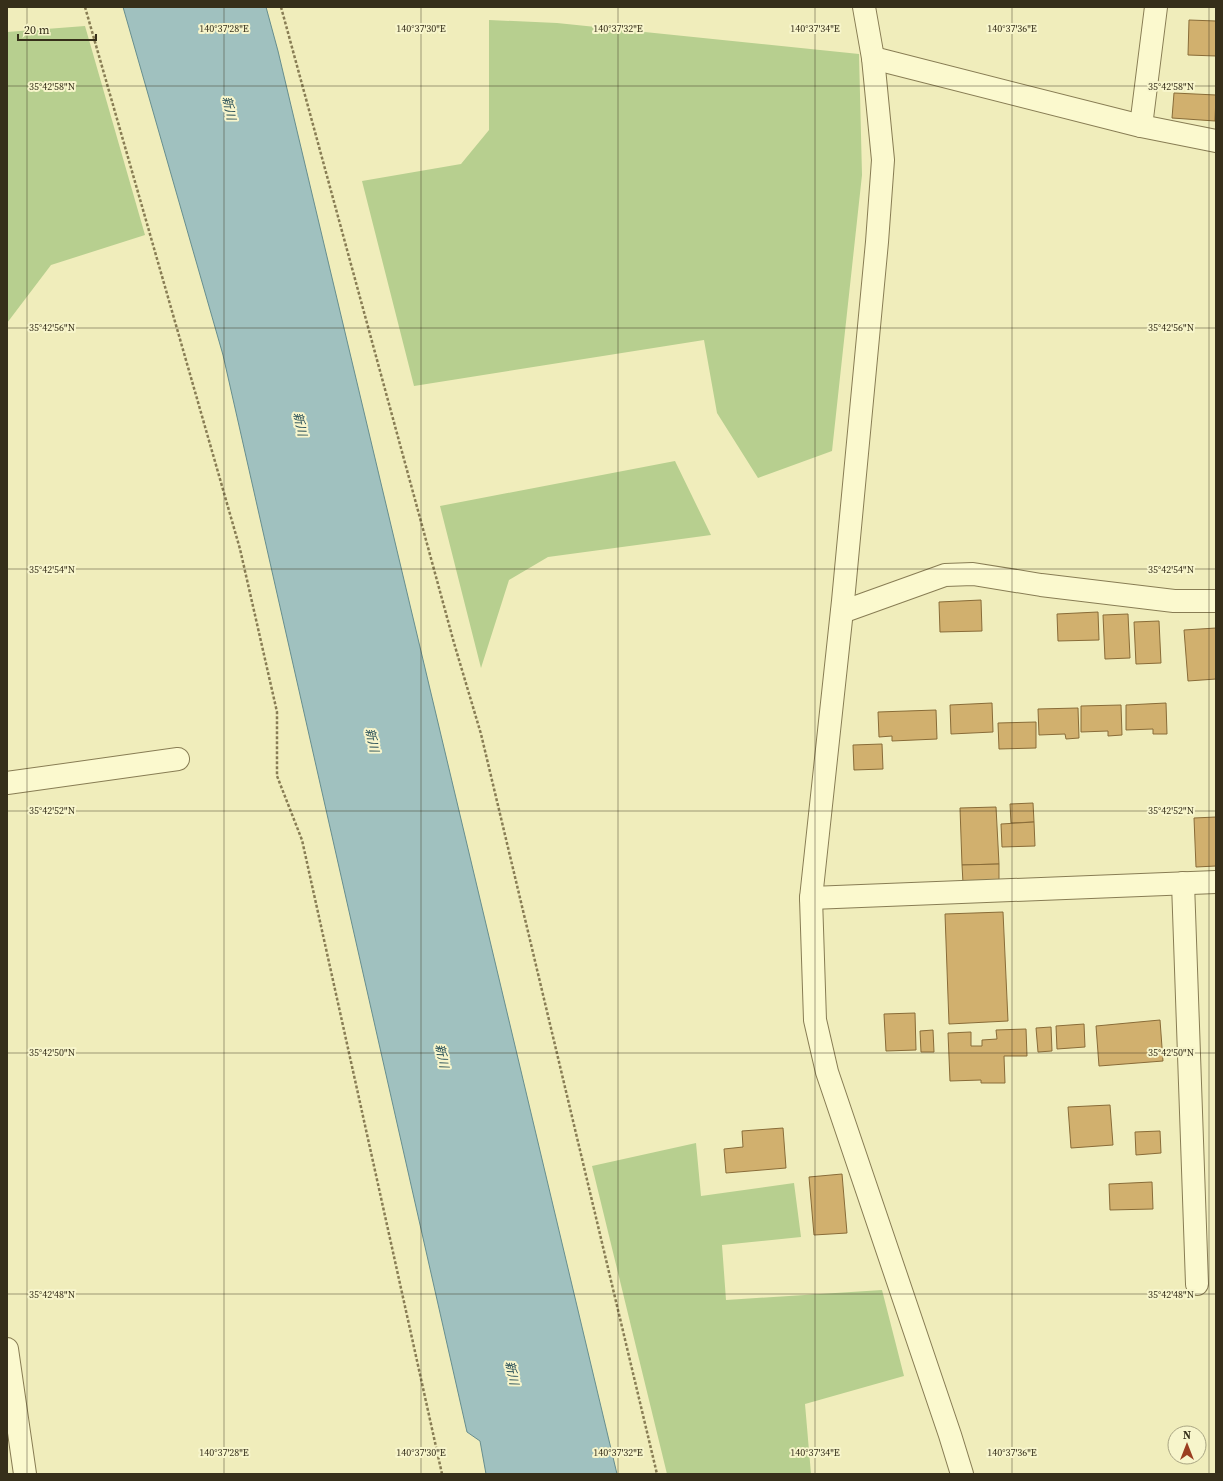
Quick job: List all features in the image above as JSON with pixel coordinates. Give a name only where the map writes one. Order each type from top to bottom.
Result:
[{"type":"street","points":[[864,7],[874,58],[883,160],[877,242],[842,612],[811,898],[815,1020],[827,1072],[948,1428],[962,1474]]},
{"type":"street","points":[[1140,126],[1156,7]]},
{"type":"street","points":[[874,58],[1140,126],[1216,141]]},
{"type":"street","points":[[842,612],[946,575],[973,574],[1041,585],[1174,601],[1216,601]]},
{"type":"street","points":[[7,783],[178,759]]},
{"type":"street","points":[[811,898],[1216,882]]},
{"type":"street","points":[[1184,883],[1197,1284]]},
{"type":"street","points":[[7,1349],[25,1474]]},
{"type":"path","points":[[85,7],[240,549],[276,712],[277,776],[302,840],[442,1474]]},
{"type":"path","points":[[281,7],[454,643],[481,734],[657,1474]]},
{"type":"green space","points":[[489,20],[557,23],[859,54],[862,175],[832,451],[758,478],[717,413],[704,340],[414,386],[362,181],[461,164],[489,130]]},
{"type":"green space","points":[[85,26],[145,235],[51,265],[7,323],[7,32]]},
{"type":"green space","points":[[675,461],[711,535],[548,557],[509,580],[481,668],[440,506]]},
{"type":"green space","points":[[696,1143],[701,1196],[794,1183],[801,1237],[722,1245],[726,1300],[882,1290],[904,1376],[805,1404],[811,1474],[667,1474],[592,1166]]},
{"type":"water","name":"新川","points":[[123,7],[266,7],[278,51],[617,1474],[486,1474],[480,1441],[467,1432],[223,355]]},
{"type":"building","points":[[1189,20],[1216,21],[1216,56],[1188,55]]},
{"type":"building","points":[[1174,93],[1216,95],[1215,121],[1172,118]]},
{"type":"building","points":[[981,600],[982,631],[940,632],[939,602]]},
{"type":"building","points":[[1098,612],[1099,640],[1058,641],[1057,614]]},
{"type":"building","points":[[1128,614],[1130,658],[1105,659],[1103,615]]},
{"type":"building","points":[[1159,621],[1161,663],[1136,664],[1134,622]]},
{"type":"building","points":[[1216,628],[1216,679],[1188,681],[1184,630]]},
{"type":"building","points":[[992,703],[993,732],[951,734],[950,705]]},
{"type":"building","points":[[1166,703],[1167,734],[1153,734],[1153,729],[1126,730],[1126,705]]},
{"type":"building","points":[[1121,705],[1122,735],[1108,736],[1108,731],[1081,732],[1081,706]]},
{"type":"building","points":[[1078,708],[1079,738],[1066,739],[1065,734],[1039,735],[1038,709]]},
{"type":"building","points":[[936,710],[937,739],[892,741],[892,736],[879,737],[878,712]]},
{"type":"building","points":[[1036,722],[1036,748],[999,749],[998,723]]},
{"type":"building","points":[[882,744],[883,769],[854,770],[853,745]]},
{"type":"building","points":[[1033,803],[1034,822],[1011,823],[1010,804]]},
{"type":"building","points":[[996,807],[999,864],[962,865],[960,808]]},
{"type":"building","points":[[1216,817],[1216,866],[1196,867],[1194,818]]},
{"type":"building","points":[[1034,822],[1035,846],[1002,847],[1001,824]]},
{"type":"building","points":[[999,864],[999,882],[963,883],[962,865]]},
{"type":"building","points":[[1003,912],[1008,1021],[949,1024],[945,914]]},
{"type":"building","points":[[915,1013],[916,1050],[886,1051],[884,1014]]},
{"type":"building","points":[[1160,1020],[1163,1061],[1099,1066],[1096,1026]]},
{"type":"building","points":[[1084,1024],[1085,1047],[1057,1049],[1056,1026]]},
{"type":"building","points":[[1051,1027],[1052,1051],[1038,1052],[1036,1028]]},
{"type":"building","points":[[1026,1029],[1027,1056],[1004,1056],[1005,1083],[981,1083],[981,1080],[950,1081],[948,1033],[971,1032],[971,1046],[982,1046],[982,1040],[997,1039],[996,1030]]},
{"type":"building","points":[[933,1030],[934,1052],[921,1052],[920,1031]]},
{"type":"building","points":[[1110,1105],[1113,1145],[1071,1148],[1068,1107]]},
{"type":"building","points":[[783,1128],[786,1168],[726,1173],[724,1149],[743,1147],[742,1131]]},
{"type":"building","points":[[1160,1131],[1161,1153],[1136,1155],[1135,1132]]},
{"type":"building","points":[[842,1174],[847,1233],[814,1235],[809,1177]]},
{"type":"building","points":[[1152,1182],[1153,1209],[1110,1210],[1109,1184]]}]
